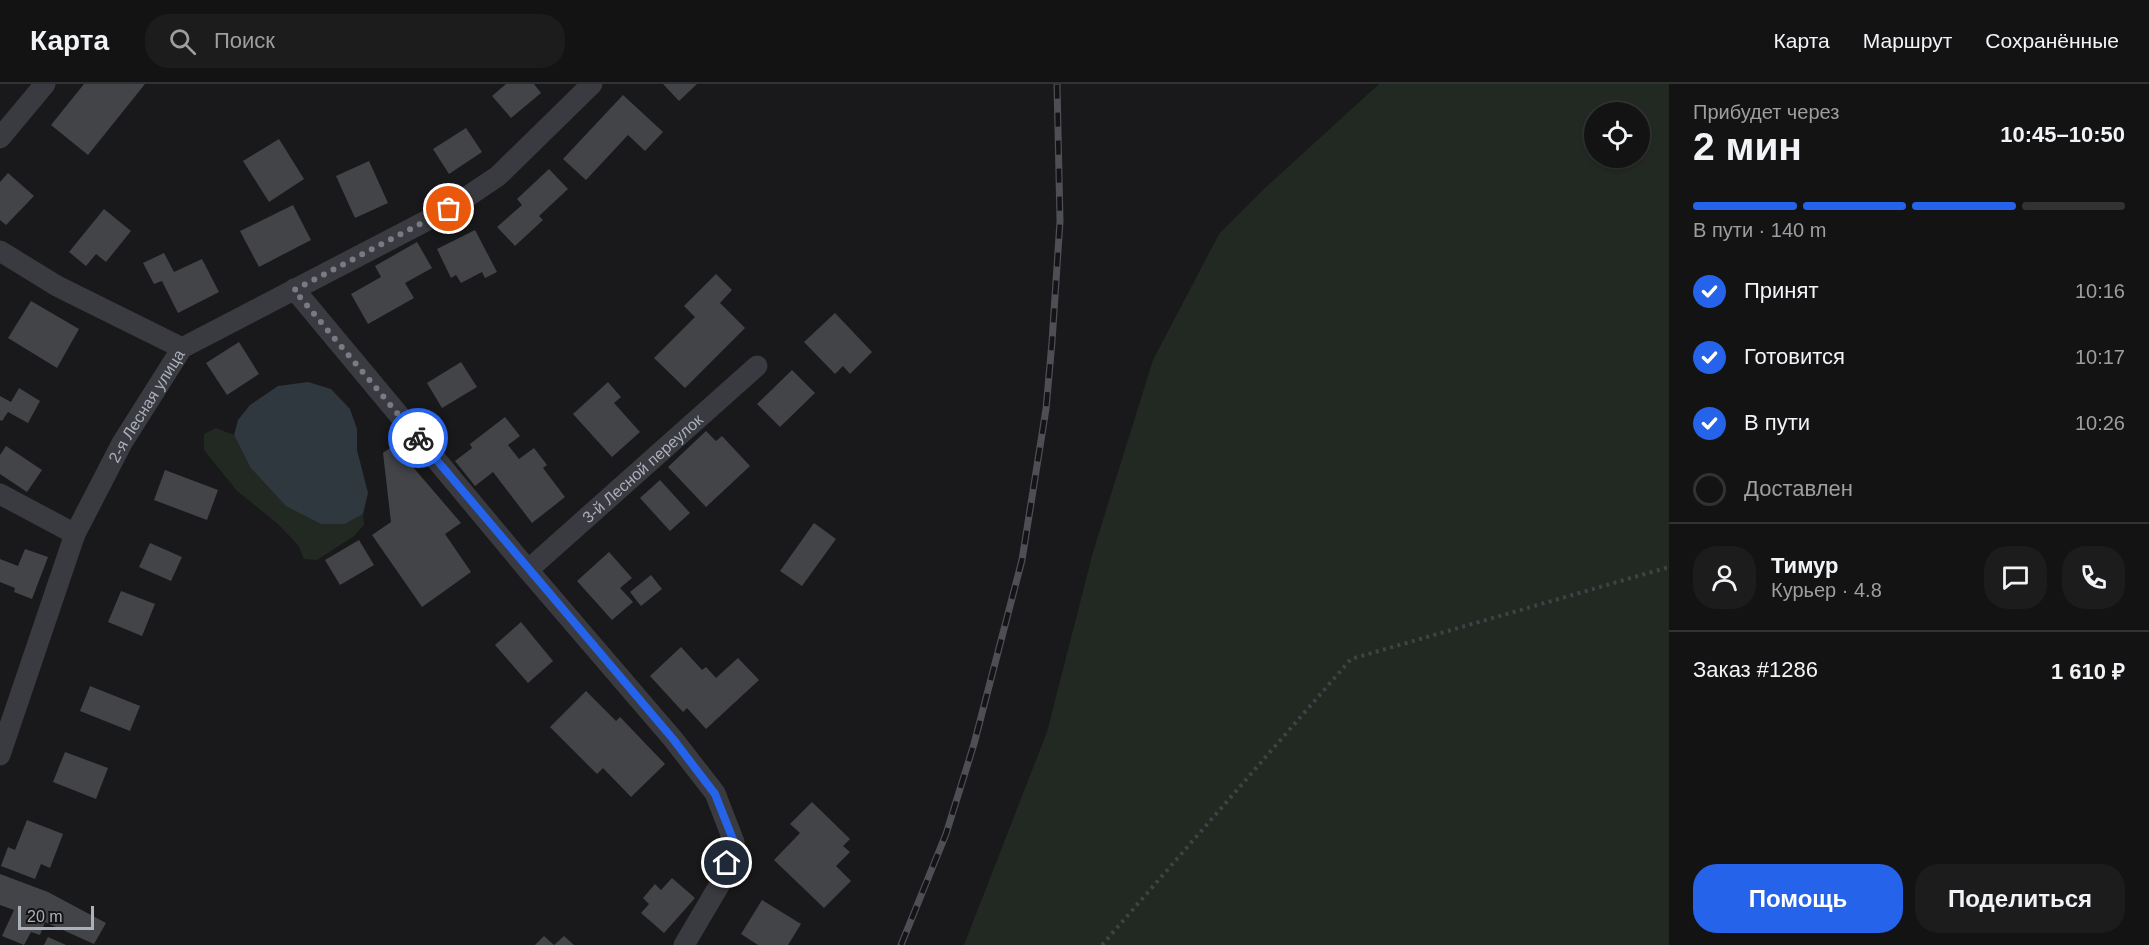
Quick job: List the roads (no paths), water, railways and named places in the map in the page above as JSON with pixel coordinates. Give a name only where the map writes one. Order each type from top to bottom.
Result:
[{"type":"street","points":[[0,138],[45,84]]},
{"type":"street","name":"2-я Лесная улица","points":[[0,755],[8,702],[75,534],[123,443],[182,348],[449,209],[498,176],[592,84]]},
{"type":"street","points":[[0,250],[57,286],[182,348]]},
{"type":"street","points":[[294,290],[673,739],[715,794],[734,842],[720,884],[684,945]]},
{"type":"street","name":"3-й Лесной переулок","points":[[528,570],[757,366]]},
{"type":"street","points":[[0,494],[75,534]]},
{"type":"railway","points":[[901,945],[946,834],[974,744],[1022,560],[1046,409],[1052,342],[1060,221],[1057,84]]}]
